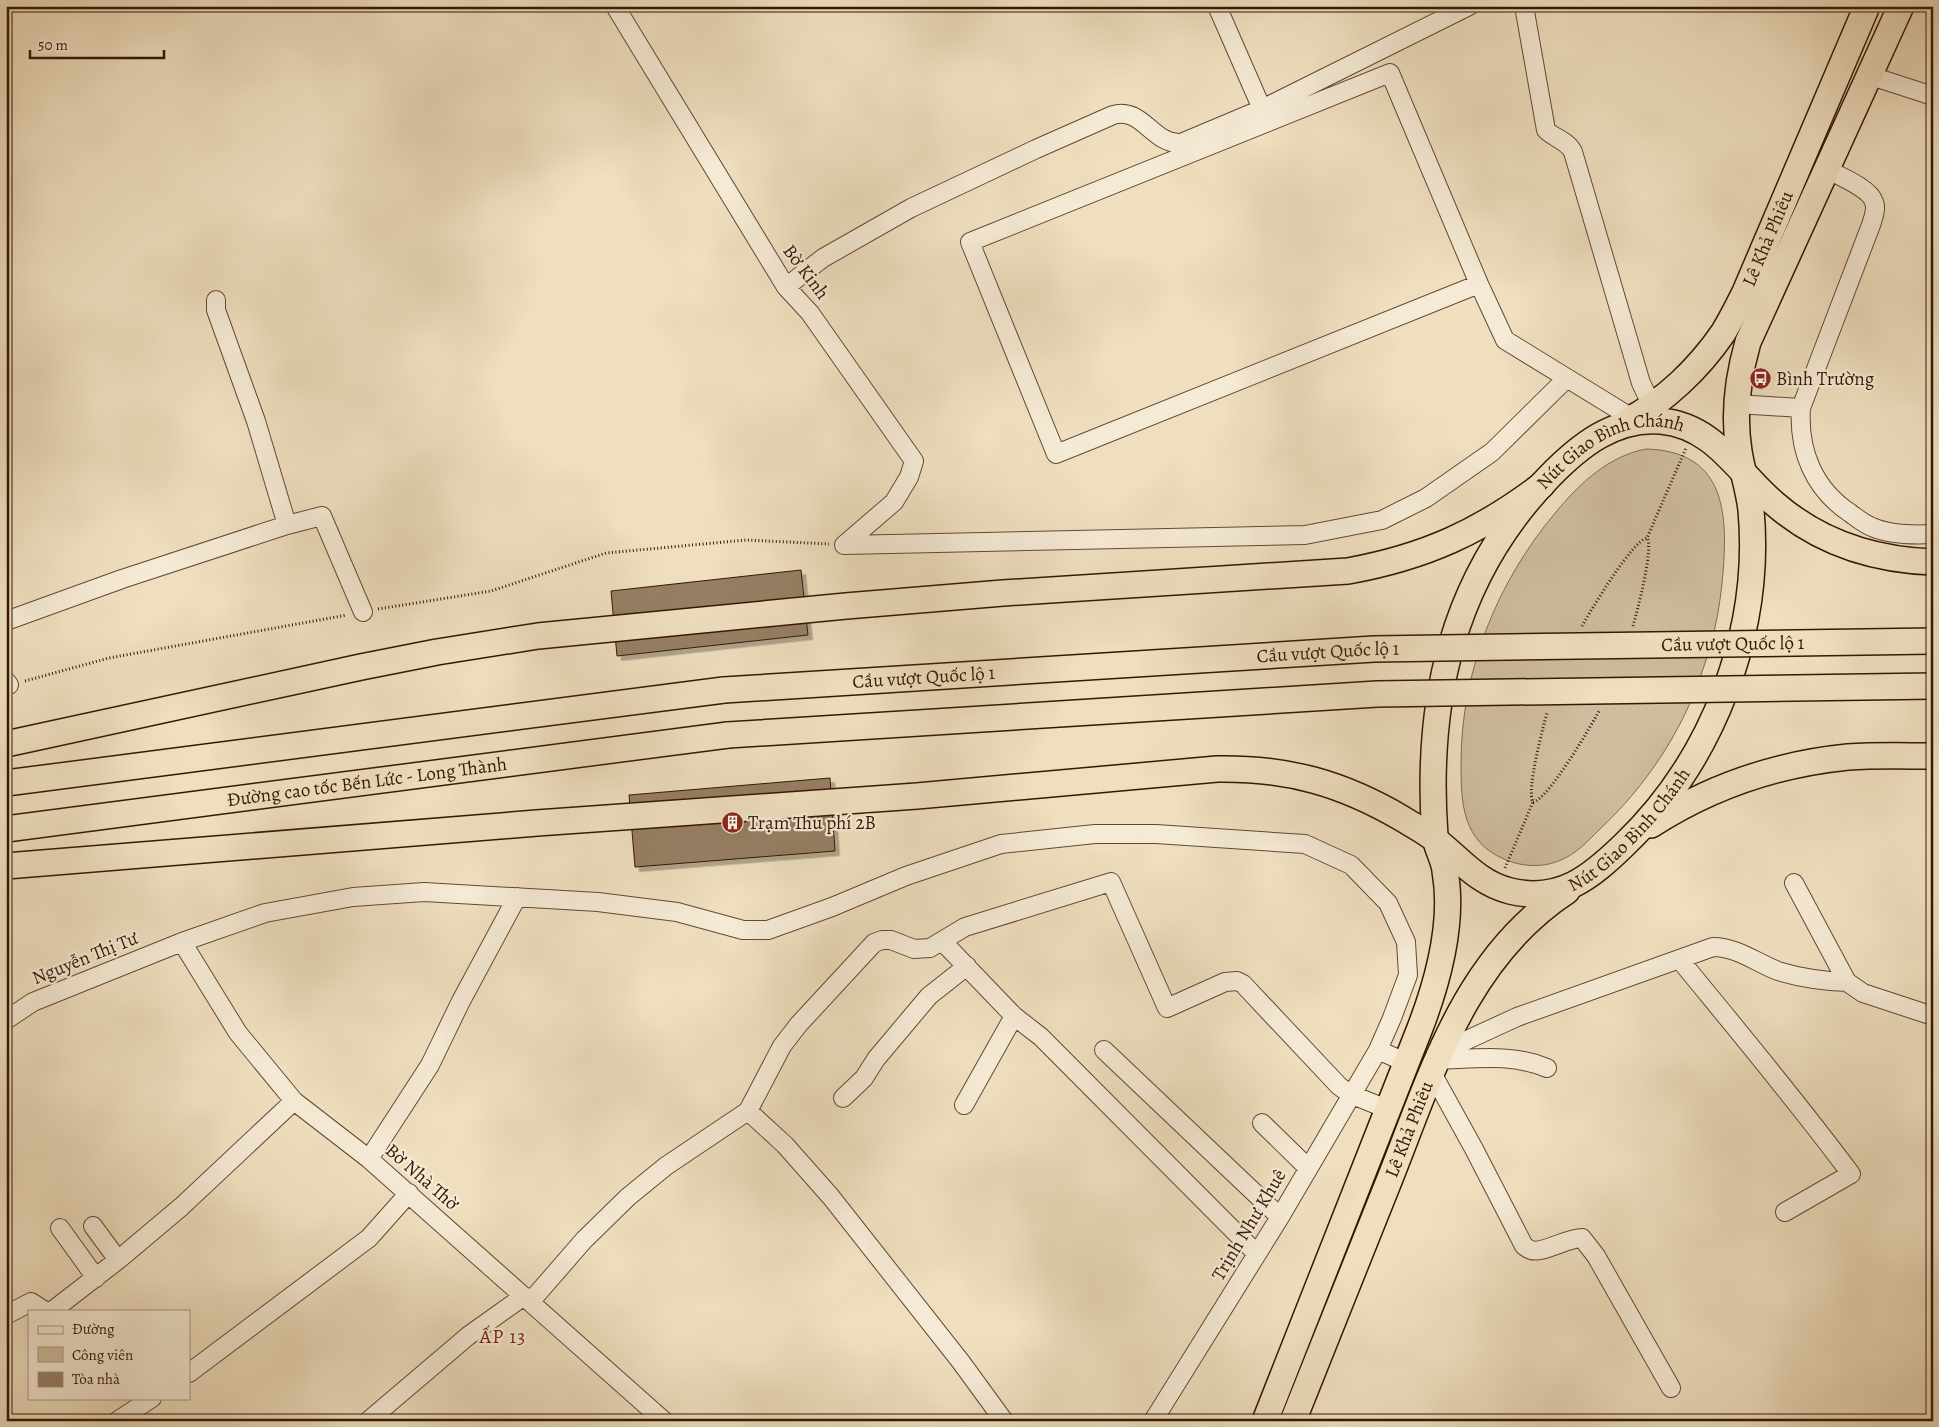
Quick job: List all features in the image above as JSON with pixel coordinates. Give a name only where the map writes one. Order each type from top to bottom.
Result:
[{"type":"highway","name":"Lê Khả Phiêu","points":[[1632,418],[1688,376],[1724,332],[1745,292],[1867,6]]},
{"type":"highway","name":"Lê Khả Phiêu","points":[[1742,469],[1738,448],[1736,404],[1742,362],[1748,342],[1901,6]]},
{"type":"highway","name":"Nút Giao Bình Chánh","points":[[1632,418],[1628,423],[1662,421],[1694,430],[1722,449],[1742,469],[1751,507],[1753,542],[1747,611],[1730,678],[1704,738],[1689,765],[1653,815],[1632,838],[1586,879],[1571,886],[1540,893],[1511,891],[1482,880],[1468,870],[1435,839],[1433,781],[1435,720],[1451,645],[1467,602],[1482,570],[1520,512],[1566,460],[1597,437],[1632,418]]},
{"type":"highway","points":[[1742,469],[1775,504],[1794,519],[1836,543],[1883,557],[1907,561],[1933,562]]},
{"type":"highway","points":[[6,744],[361,667],[538,636],[866,604],[1003,593],[1348,571],[1379,566],[1439,546],[1493,520],[1542,485]]},
{"type":"highway","name":"Cầu vượt Quốc lộ 1","points":[[6,783],[724,690],[1374,649],[1933,641]]},
{"type":"highway","name":"Đường cao tốc Bến Lức - Long Thành","points":[[6,829],[728,735],[1377,694],[1933,686]]},
{"type":"highway","points":[[1632,838],[1680,808],[1715,791],[1782,768],[1850,757],[1933,756]]},
{"type":"highway","points":[[6,866],[518,825],[917,796],[1234,768],[1294,774],[1342,788],[1385,809],[1435,839]]},
{"type":"highway","name":"Lê Khả Phiêu","points":[[1265,1421],[1423,1020],[1437,979],[1446,928],[1446,870],[1435,839]]},
{"type":"highway","name":"Lê Khả Phiêu","points":[[1292,1421],[1437,1062],[1462,1007],[1475,985],[1506,944],[1544,908],[1586,879]]},
{"type":"street","name":"Bờ Kinh","points":[[615,6],[786,287],[810,313],[914,461],[910,477],[894,502],[844,545]]},
{"type":"street","points":[[1217,6],[1262,109]]},
{"type":"street","points":[[786,287],[824,258],[911,208],[1113,115],[1124,113],[1134,116],[1167,142],[1181,143],[1262,109],[1469,6]]},
{"type":"street","points":[[1479,284],[1056,454],[970,242],[1390,73],[1479,284],[1505,340],[1632,418],[1641,383],[1573,152],[1571,147],[1552,136],[1546,130],[1524,6]]},
{"type":"street","points":[[1868,75],[1933,96]]},
{"type":"street","points":[[1826,169],[1869,194],[1874,200],[1875,208],[1871,225],[1801,408],[1801,437],[1806,458],[1814,476],[1833,500],[1864,523],[1890,532],[1933,534]]},
{"type":"street","points":[[216,300],[216,310],[256,421],[287,525]]},
{"type":"street","points":[[844,545],[1305,535],[1382,520],[1426,498],[1492,452],[1567,378]]},
{"type":"street","points":[[1736,404],[1801,408]]},
{"type":"street","points":[[6,621],[122,579],[320,516],[324,519],[363,612]]},
{"type":"street","name":"Trịnh Như Khuê","points":[[517,897],[618,904],[677,912],[743,930],[768,930],[832,907],[906,876],[1001,844],[1095,834],[1139,834],[1305,844],[1352,865],[1388,903],[1406,942],[1408,975],[1378,1050],[1350,1094],[1280,1217],[1153,1421]]},
{"type":"street","points":[[368,1421],[468,1336],[528,1299],[628,1197],[666,1166],[748,1111],[782,1046],[799,1024],[874,943],[882,940],[892,940],[923,950],[930,948],[965,927],[1111,882],[1167,1008],[1225,982],[1236,981],[1243,984],[1331,1079],[1350,1094],[1387,1110]]},
{"type":"street","points":[[1794,883],[1847,982],[1863,993],[1933,1016]]},
{"type":"street","name":"Nguyễn Thị Tư","points":[[6,1020],[33,1002],[182,942],[265,914],[353,897],[424,892],[517,897]]},
{"type":"street","points":[[369,1158],[430,1065],[461,1001],[517,897]]},
{"type":"street","points":[[942,941],[1014,1016],[1042,1038],[1257,1254]]},
{"type":"street","name":"Bờ Nhà Thờ","points":[[182,942],[238,1033],[294,1101],[369,1158],[664,1421]]},
{"type":"street","points":[[1437,1062],[1517,1017],[1680,960],[1702,950],[1722,947],[1798,977],[1847,982]]},
{"type":"street","points":[[1680,960],[1809,1118],[1850,1174],[1785,1212]]},
{"type":"street","points":[[843,1098],[864,1078],[876,1059],[929,996],[967,966]]},
{"type":"street","points":[[964,1105],[1014,1016]]},
{"type":"street","points":[[1104,1050],[1280,1217]]},
{"type":"street","points":[[1378,1050],[1405,1062]]},
{"type":"street","points":[[1437,1062],[1511,1059],[1532,1062],[1547,1068]]},
{"type":"street","points":[[1437,1062],[1524,1246],[1531,1250],[1539,1250],[1574,1238],[1582,1238],[1596,1256],[1672,1388]]},
{"type":"street","points":[[53,1310],[96,1278],[181,1207],[294,1101]]},
{"type":"street","points":[[748,1111],[785,1146],[831,1198],[961,1362],[1004,1421]]},
{"type":"street","points":[[1262,1123],[1308,1168]]},
{"type":"street","points":[[190,1372],[369,1238],[409,1193]]},
{"type":"street","points":[[93,1226],[118,1260]]},
{"type":"street","points":[[60,1228],[96,1278]]},
{"type":"street","points":[[6,1316],[31,1302],[43,1310]]},
{"type":"street","points":[[117,1421],[149,1400]]},
{"type":"path","points":[[1647,538],[1694,430]]},
{"type":"path","points":[[8,683],[109,658],[363,612],[491,592],[606,553],[746,540],[844,545]]},
{"type":"path","points":[[1497,887],[1533,802]]},
{"type":"green space","points":[[1646,449],[1670,452],[1689,459],[1703,469],[1713,483],[1719,499],[1723,517],[1724,558],[1718,614],[1708,655],[1695,692],[1674,736],[1647,776],[1616,813],[1581,847],[1561,860],[1540,865],[1525,865],[1511,862],[1490,851],[1472,831],[1467,819],[1462,792],[1463,729],[1468,695],[1486,629],[1516,568],[1556,512],[1596,472],[1620,458]]},
{"type":"building","points":[[801,570],[808,635],[617,656],[611,591]]},
{"type":"building","name":"Trạm Thu phí 2B","points":[[830,778],[835,851],[635,867],[629,795]]},
{"type":"place","name":"Bình Trường","points":[[1760,379]]},
{"type":"place","name":"Trạm Thu phí 2B","points":[[732,823]]},
{"type":"district","name":"ẤP 13","points":[[503,1336]]}]
